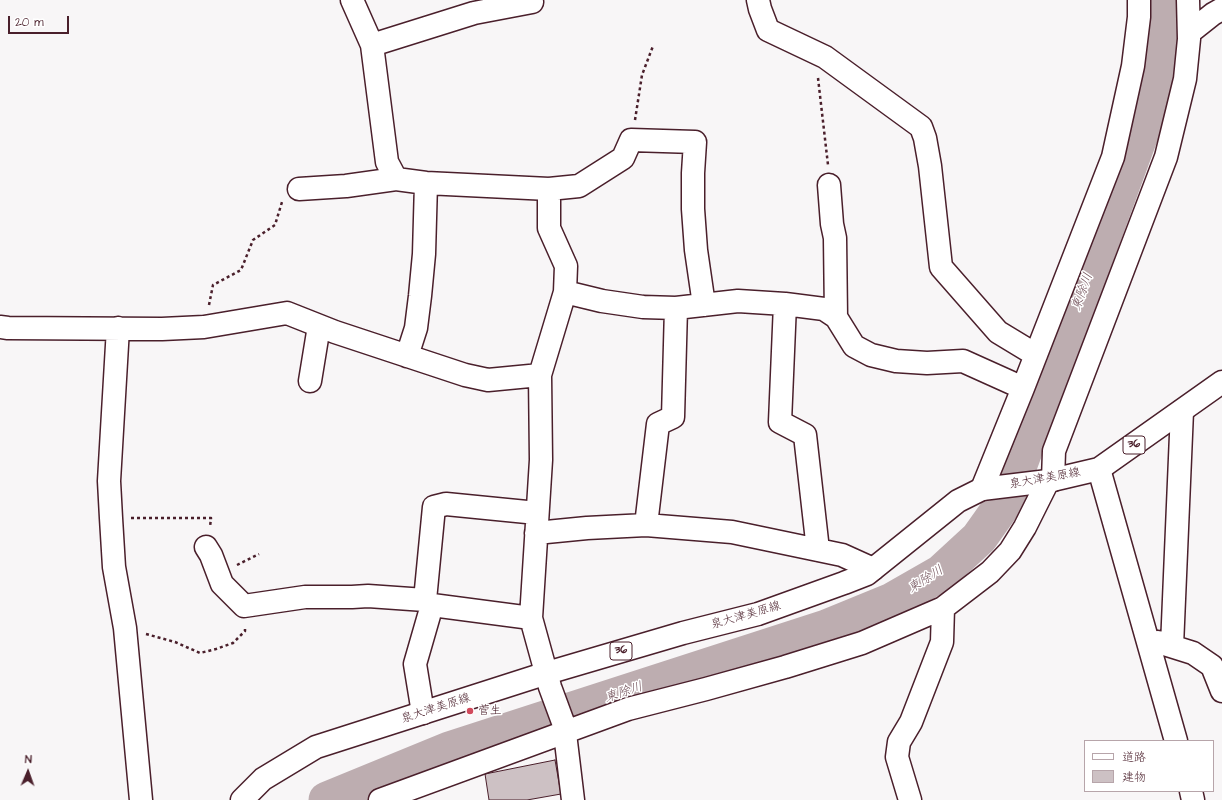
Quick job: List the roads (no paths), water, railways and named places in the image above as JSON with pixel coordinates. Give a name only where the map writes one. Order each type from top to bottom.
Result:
[{"type":"street","points":[[352,0],[372,45],[387,162],[396,179]]},
{"type":"street","points":[[758,0],[768,30],[824,56],[921,127],[925,138],[930,166],[941,267],[998,332],[1036,355]]},
{"type":"street","points":[[986,488],[1112,157],[1134,66],[1139,17],[1139,0]]},
{"type":"street","points":[[380,800],[564,728],[628,709],[770,671],[862,643],[943,608],[990,572],[1010,551],[1025,527],[1045,481],[1054,451],[1166,157],[1185,79],[1189,33],[1188,0]]},
{"type":"street","points":[[372,45],[474,13],[532,2]]},
{"type":"street","points":[[1189,33],[1213,14],[1222,9]]},
{"type":"street","points":[[299,189],[346,186],[396,179],[426,183],[549,189],[579,186],[623,158],[631,140],[695,142],[693,209],[696,250],[704,305]]},
{"type":"street","points":[[407,356],[416,328],[420,296],[424,254],[426,183]]},
{"type":"street","points":[[829,185],[832,224],[835,238],[836,317]]},
{"type":"street","points":[[549,189],[549,228],[566,266],[565,292],[540,375],[541,460],[531,618],[548,680],[564,728],[573,800]]},
{"type":"street","points":[[565,292],[602,301],[643,307],[676,308],[738,301],[785,304],[824,310],[836,317],[854,346],[870,355],[896,361],[927,363],[963,361],[1023,388]]},
{"type":"street","points":[[785,304],[780,422],[805,435],[818,550]]},
{"type":"street","points":[[646,525],[658,424],[673,417],[676,308]]},
{"type":"street","points":[[0,327],[162,329],[204,327],[287,313],[318,326],[465,375],[488,380],[540,375]]},
{"type":"street","points":[[310,381],[318,326]]},
{"type":"street","points":[[118,328],[109,481],[114,567],[124,628],[141,800]]},
{"type":"street","name":"泉大津美原線","points":[[242,800],[264,779],[316,747],[423,713],[548,680],[683,633],[758,614],[867,574],[958,501],[986,488],[1045,481],[1099,469],[1222,382]]},
{"type":"street","points":[[1172,646],[1182,411]]},
{"type":"street","points":[[1099,469],[1176,740]]},
{"type":"street","points":[[423,713],[415,664],[428,602],[434,507],[446,504],[537,523],[587,528],[646,525],[732,532],[842,555],[873,569]]},
{"type":"street","points":[[206,547],[211,555],[222,584],[244,606],[305,597],[352,598],[368,596],[428,602],[531,618]]},
{"type":"street","points":[[910,800],[897,757],[899,742],[910,722],[942,642],[943,608]]},
{"type":"street","points":[[1147,638],[1193,653],[1212,666],[1222,691]]},
{"type":"waterway","name":"東除川","points":[[327,800],[449,750],[826,628],[892,601],[941,573],[979,538],[1006,500],[1148,113],[1157,62],[1161,0]]},
{"type":"place","name":"菅生","points":[[470,711]]}]
